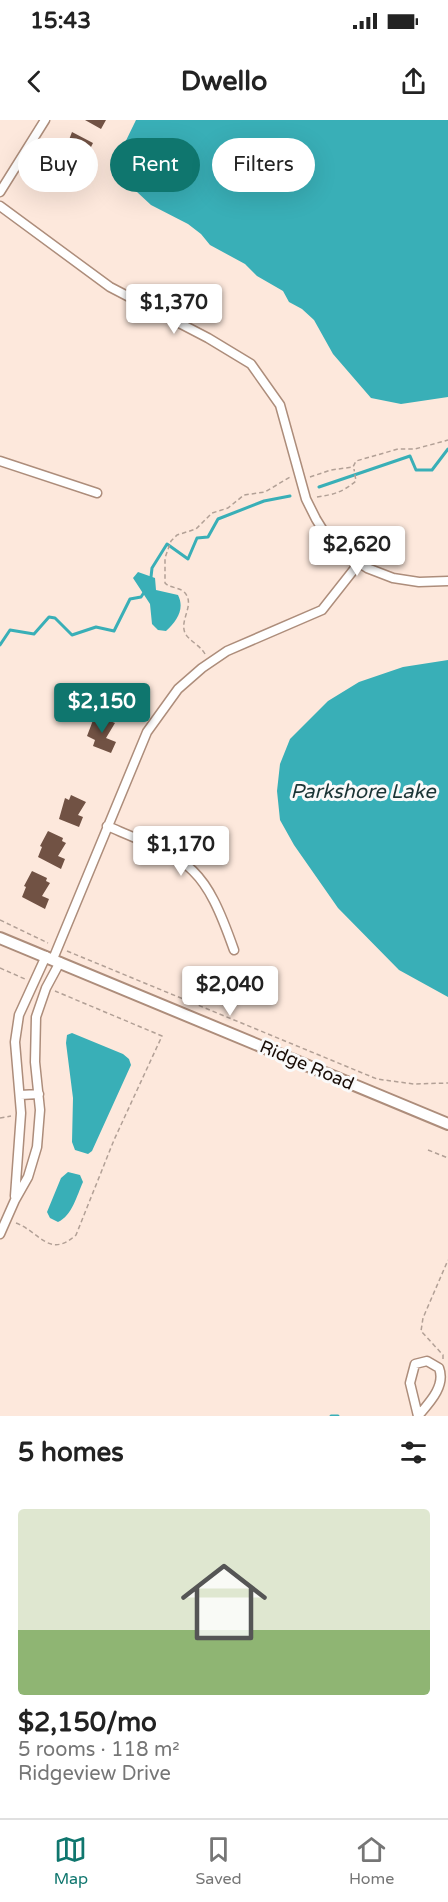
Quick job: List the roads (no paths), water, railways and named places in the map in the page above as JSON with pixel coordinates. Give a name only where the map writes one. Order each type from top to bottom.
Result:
[{"type":"street","points":[[0,192],[45,120]]},
{"type":"street","points":[[0,206],[110,287],[208,338],[251,364],[280,405],[306,499],[316,519],[335,544],[359,563],[380,574],[430,583],[448,581]]},
{"type":"street","points":[[0,461],[97,493]]},
{"type":"street","points":[[0,1234],[28,1178],[37,1147],[40,1126],[34,1039],[36,1017],[57,947],[147,732],[178,689],[211,662],[227,651],[322,610],[359,563]]},
{"type":"street","points":[[107,826],[164,850],[191,868],[213,897],[234,950]]},
{"type":"street","name":"Ridge Road","points":[[0,938],[448,1124]]},
{"type":"street","points":[[15,1200],[21,1120],[15,1066],[15,1042],[19,1015],[34,982],[53,959]]},
{"type":"street","points":[[20,1095],[39,1095]]},
{"type":"street","points":[[428,1361],[439,1368],[441,1382],[429,1404],[418,1416],[410,1383],[412,1369],[420,1362],[428,1361]]},
{"type":"water","points":[[136,120],[448,120],[448,397],[401,404],[371,398],[333,354],[314,320],[302,309],[289,302],[283,291],[257,276],[245,264],[210,245],[188,224],[151,205],[137,192],[200,192],[200,138],[127,138]]},
{"type":"water","points":[[138,572],[155,578],[156,590],[178,595],[181,605],[179,614],[166,631],[158,630],[152,624],[150,604],[133,578]]},
{"type":"water","name":"Parkshore Lake","points":[[448,660],[448,997],[399,970],[338,908],[294,845],[280,820],[277,791],[280,764],[290,739],[328,701],[359,682],[403,667]]},
{"type":"water","points":[[72,1033],[123,1054],[129,1059],[131,1065],[92,1151],[88,1154],[75,1150],[72,1142],[73,1098],[66,1043],[67,1035]]},
{"type":"water","points":[[68,1172],[80,1175],[83,1182],[67,1215],[58,1222],[50,1218],[47,1212],[61,1178]]},
{"type":"waterway","points":[[319,487],[410,456],[416,470],[432,470],[448,449]]},
{"type":"waterway","points":[[151,577],[152,568],[167,544],[188,559],[197,538],[208,537],[218,519],[264,501],[290,496]]},
{"type":"waterway","points":[[0,645],[10,630],[34,634],[49,617],[55,618],[72,635],[96,627],[114,631],[130,599],[141,597],[145,591]]},
{"type":"waterway","points":[[331,1416],[338,1416]]}]
